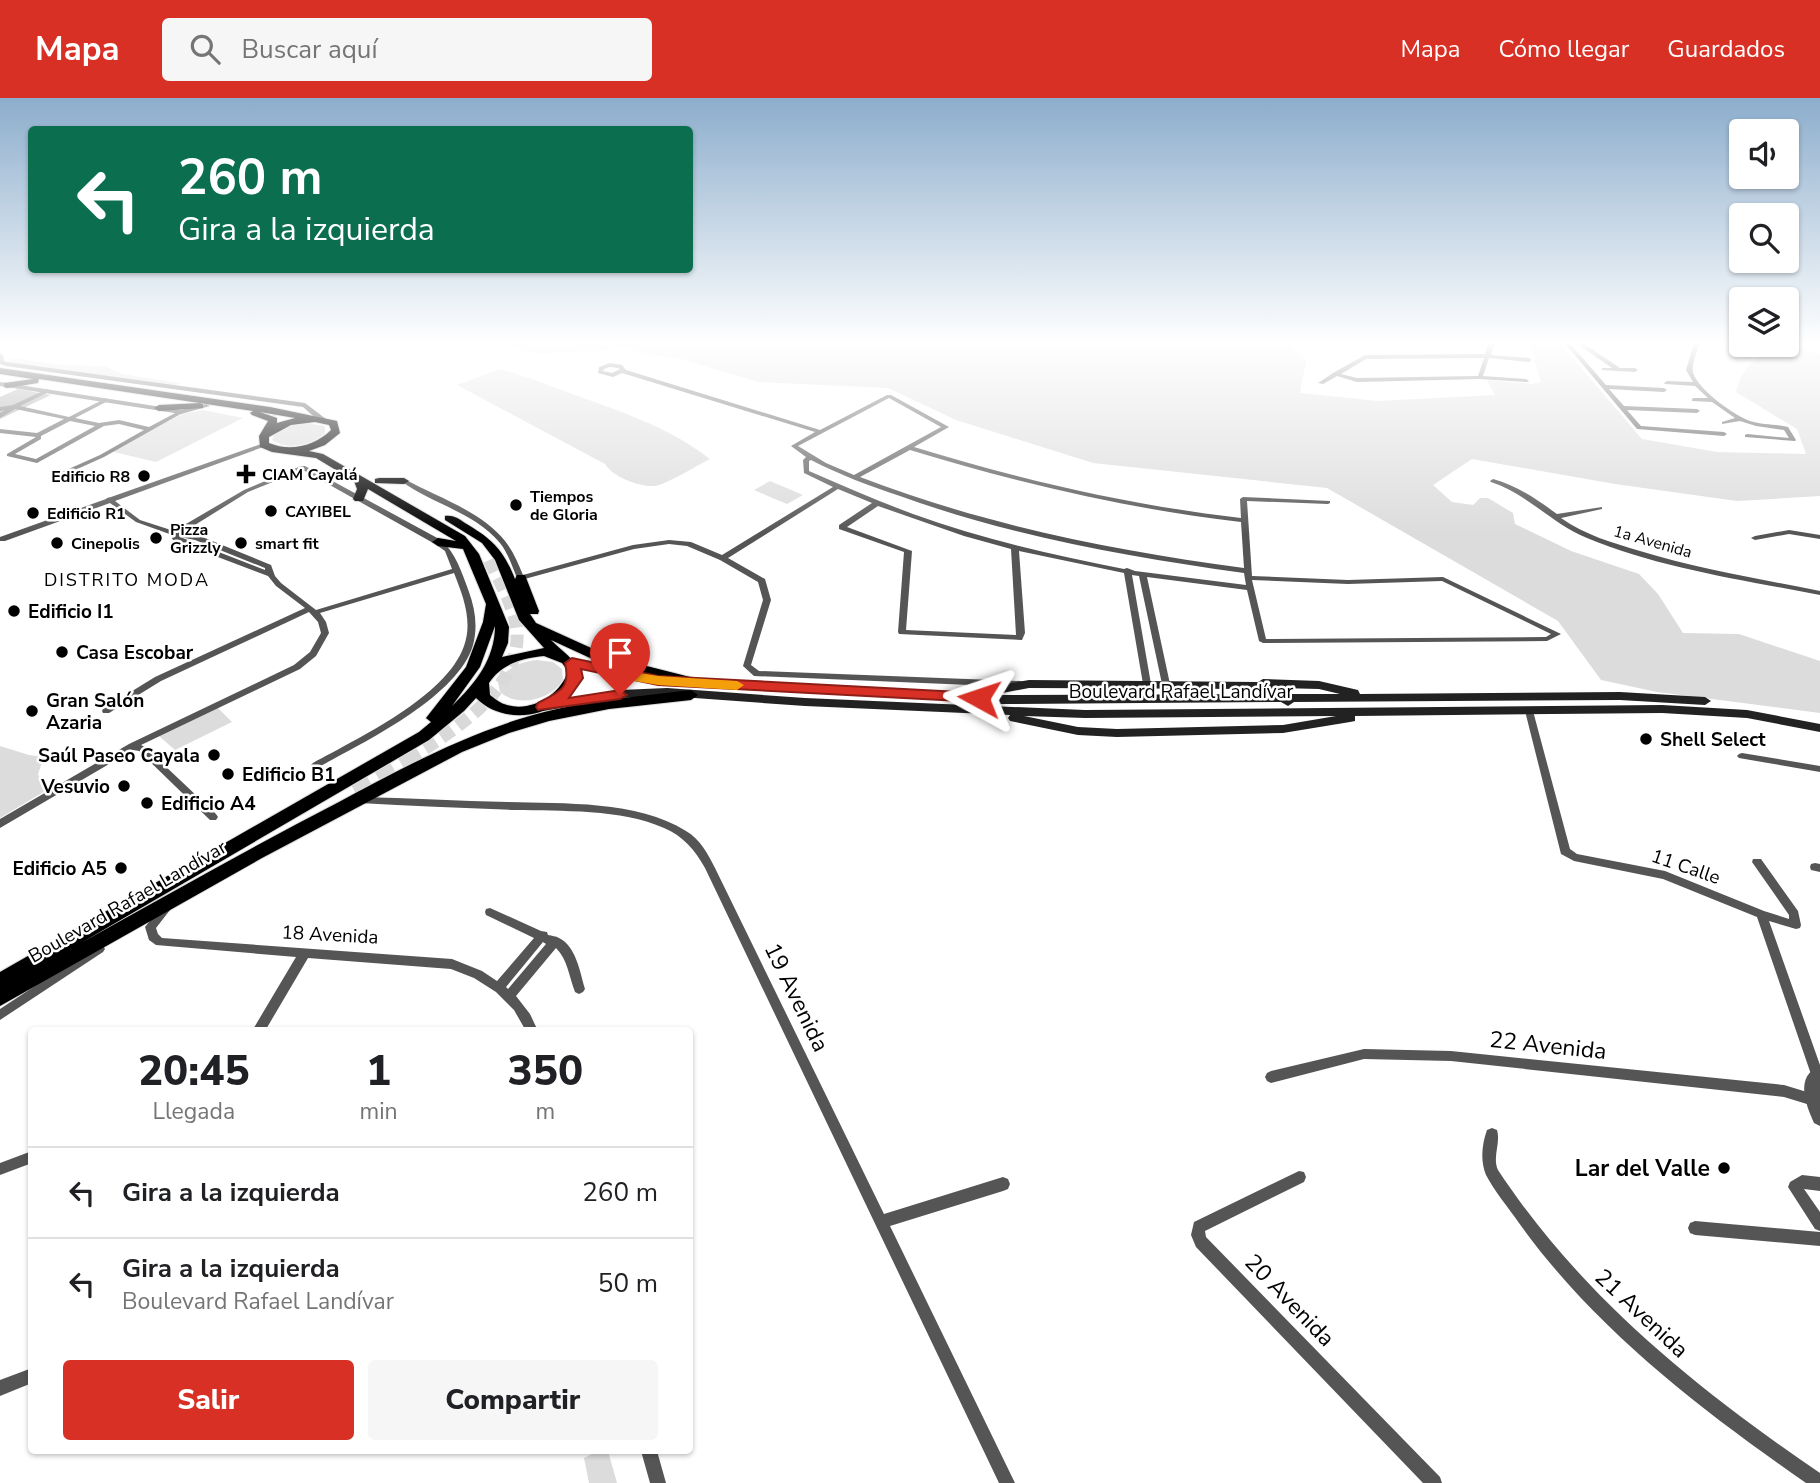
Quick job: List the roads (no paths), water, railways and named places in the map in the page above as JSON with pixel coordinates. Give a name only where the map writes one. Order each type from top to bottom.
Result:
[{"type":"main road","points":[[191,405],[319,419],[333,423],[336,428],[332,436],[321,443],[291,450]]},
{"type":"main road","points":[[193,405],[269,417],[273,424],[262,441],[264,445],[319,456],[450,531],[468,546],[502,627],[501,643],[481,691],[489,703],[507,710],[537,708]]},
{"type":"main road","points":[[159,408],[206,406]]},
{"type":"main road","points":[[269,432],[293,421],[319,419]]},
{"type":"main road","points":[[321,443],[329,452],[379,481],[461,526],[487,535],[501,559],[530,625],[557,654],[572,663],[576,678],[564,695],[460,737],[415,762],[399,775]]},
{"type":"main road","points":[[358,478],[363,488],[359,499]]},
{"type":"main road","points":[[379,481],[404,481]]},
{"type":"main road","points":[[461,526],[487,555]]},
{"type":"main road","points":[[438,542],[468,546]]},
{"type":"main road","points":[[521,578],[532,610],[540,621],[562,640]]},
{"type":"main road","points":[[388,756],[431,720],[462,686],[486,644],[492,603]]},
{"type":"main road","points":[[530,625],[606,660],[694,689]]},
{"type":"main road","points":[[485,678],[507,660],[519,655],[557,654]]},
{"type":"main road","name":"Boulevard Rafael Landívar","points":[[572,663],[694,689],[870,704],[1085,713],[1290,706],[1372,698],[1658,697],[1720,703],[1820,719]]},
{"type":"main road","name":"Boulevard Rafael Landívar","points":[[0,981],[406,748],[441,724],[485,678]]},
{"type":"main road","points":[[956,695],[1029,684],[1306,684],[1372,698]]},
{"type":"main road","points":[[1255,685],[1275,690],[1290,706],[1293,719],[1283,729]]},
{"type":"main road","points":[[399,775],[478,739],[530,721],[694,689]]},
{"type":"main road","name":"Boulevard Rafael Landívar","points":[[537,708],[620,695],[694,689],[956,695],[1002,701],[1290,706],[1378,712],[1696,710],[1747,715],[1820,728]]},
{"type":"main road","points":[[870,704],[911,712],[1007,717],[1090,732],[1283,729],[1378,712]]},
{"type":"main road","name":"Boulevard Rafael Landívar","points":[[0,998],[355,794],[399,775]]},
{"type":"street","points":[[0,416],[19,405]]},
{"type":"street","points":[[0,430],[38,435],[97,405]]},
{"type":"street","points":[[146,405],[181,412]]},
{"type":"street","points":[[302,405],[319,419]]},
{"type":"street","points":[[731,405],[820,432]]},
{"type":"street","points":[[872,405],[794,446],[855,477],[962,515],[1060,540],[1247,575],[1348,582],[1443,579],[1558,634],[1547,639],[1263,640],[1247,575],[1243,499],[1328,502]]},
{"type":"street","points":[[855,477],[946,426],[905,405]]},
{"type":"street","points":[[1620,405],[1641,430],[1724,434]]},
{"type":"street","points":[[1722,405],[1744,420]]},
{"type":"street","points":[[64,473],[96,459],[181,412],[206,406]]},
{"type":"street","points":[[0,409],[14,407],[102,425]]},
{"type":"street","points":[[1623,408],[1696,411]]},
{"type":"street","points":[[1724,423],[1744,420],[1786,428],[1793,440],[1747,436]]},
{"type":"street","points":[[38,435],[40,438],[11,453],[10,457],[37,461],[102,425],[119,422],[149,429]]},
{"type":"street","points":[[2,539],[264,445]]},
{"type":"street","points":[[908,447],[1019,481],[1070,493],[1170,512],[1244,520]]},
{"type":"street","points":[[812,457],[806,460],[806,471],[837,487],[877,503],[1015,547],[1142,573],[1249,588]]},
{"type":"street","points":[[175,534],[246,491],[303,467],[438,542],[447,550],[471,614],[472,629],[464,653],[453,670],[428,696],[406,713],[316,765]]},
{"type":"street","points":[[404,481],[506,547],[521,578],[657,542],[688,544],[720,557],[762,581],[765,589],[765,608],[747,666],[757,674],[1029,684]]},
{"type":"street","name":"1a Avenida","points":[[1493,481],[1506,483],[1571,529],[1590,537],[1662,561],[1820,593]]},
{"type":"street","points":[[720,557],[766,534],[769,528],[837,487]]},
{"type":"street","points":[[0,824],[132,746],[304,663],[325,633],[325,627],[311,611],[269,574],[138,521],[109,499]]},
{"type":"street","points":[[877,503],[842,527],[908,551],[902,632],[1019,638],[1021,633],[1015,547]]},
{"type":"street","points":[[1554,517],[1600,508]]},
{"type":"street","points":[[1755,538],[1789,532],[1820,537]]},
{"type":"street","points":[[106,711],[158,679],[240,639],[311,611],[456,569]]},
{"type":"street","points":[[1127,570],[1147,684]]},
{"type":"street","points":[[1142,573],[1166,684]]},
{"type":"street","points":[[1135,618],[1152,618]]},
{"type":"street","points":[[1141,650],[1159,650]]},
{"type":"street","name":"11 Calle","points":[[1529,711],[1565,851],[1574,857],[1665,875],[1761,914]]},
{"type":"street","points":[[132,746],[142,749],[213,817]]},
{"type":"street","points":[[1742,756],[1820,769]]},
{"type":"street","name":"19 Avenida","points":[[355,794],[600,810],[651,821],[684,834],[703,854],[1007,1483]]},
{"type":"street","points":[[1757,862],[1794,914],[1796,925],[1761,914]]},
{"type":"street","name":"18 Avenida","points":[[179,896],[151,925],[151,934],[160,942],[432,961],[467,970],[499,987],[510,995],[525,1013],[530,1027]]},
{"type":"street","points":[[490,912],[555,941],[571,960],[579,989]]},
{"type":"street","points":[[1761,914],[1819,1078],[1811,1086],[1820,1118]]},
{"type":"street","points":[[0,1014],[99,949],[113,934]]},
{"type":"street","points":[[499,987],[543,935]]},
{"type":"street","points":[[510,995],[555,941]]},
{"type":"street","points":[[260,1027],[304,954]]},
{"type":"street","points":[[522,961],[534,965]]},
{"type":"street","name":"22 Avenida","points":[[1271,1077],[1364,1054],[1451,1056],[1784,1091],[1816,1101]]},
{"type":"street","name":"21 Avenida","points":[[1492,1134],[1489,1166],[1530,1228],[1574,1280],[1654,1356],[1711,1405],[1820,1483]]},
{"type":"street","points":[[0,1169],[28,1158]]},
{"type":"street","name":"20 Avenida","points":[[1299,1177],[1199,1227],[1201,1242],[1434,1483]]},
{"type":"street","points":[[1820,1184],[1802,1182],[1795,1187],[1820,1224]]},
{"type":"street","points":[[882,1222],[1003,1184]]},
{"type":"street","points":[[1695,1228],[1820,1239]]},
{"type":"street","points":[[0,1388],[28,1377]]},
{"type":"street","points":[[650,1454],[658,1483]]},
{"type":"tunnel","points":[[408,759],[465,721],[483,705],[499,687],[510,668],[516,647],[516,624],[507,597],[487,555]]},
{"type":"tunnel","points":[[354,790],[411,757]]},
{"type":"place","name":"CIAM Cayalá","points":[[246,474]]},
{"type":"place","name":"Edificio R8","points":[[144,476]]},
{"type":"place","name":"Tiempos de Gloria","points":[[516,505]]},
{"type":"place","name":"CAYIBEL","points":[[271,511]]},
{"type":"place","name":"Edificio R1","points":[[33,513]]},
{"type":"place","name":"Pizza Grizzly","points":[[156,538]]},
{"type":"place","name":"Cinepolis","points":[[57,543]]},
{"type":"place","name":"smart fit","points":[[241,543]]},
{"type":"place","name":"Edificio I1","points":[[14,611]]},
{"type":"place","name":"Casa Escobar","points":[[62,652]]},
{"type":"place","name":"Gran Salón Azaria","points":[[32,711]]},
{"type":"place","name":"Shell Select","points":[[1646,739]]},
{"type":"place","name":"Saúl Paseo Cayala","points":[[214,755]]},
{"type":"place","name":"Edificio B1","points":[[228,774]]},
{"type":"place","name":"Vesuvio","points":[[124,786]]},
{"type":"place","name":"Edificio A4","points":[[147,803]]},
{"type":"place","name":"Edificio A5","points":[[121,868]]},
{"type":"place","name":"Lar del Valle","points":[[1724,1168]]},
{"type":"district","name":"DISTRITO MODA","points":[[127,580]]}]
